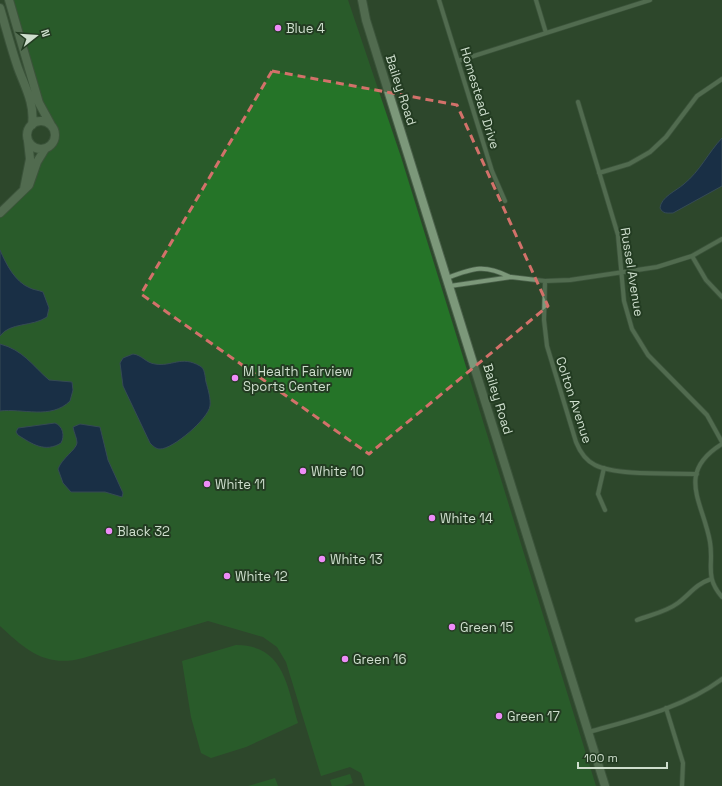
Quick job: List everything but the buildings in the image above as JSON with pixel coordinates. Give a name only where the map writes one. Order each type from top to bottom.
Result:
[{"type":"main road","points":[[0,213],[30,185],[37,162],[45,149],[52,145],[55,138],[55,131],[39,103],[8,0]]},
{"type":"main road","name":"Bailey Road","points":[[356,0],[366,20]]},
{"type":"main road","name":"Bailey Road","points":[[362,0],[366,20],[605,786]]},
{"type":"main road","points":[[0,8],[18,68],[32,104],[32,125],[27,132],[30,159],[24,189]]},
{"type":"main road","points":[[32,125],[44,121],[51,125]]},
{"type":"main road","points":[[28,141],[34,147],[45,149]]},
{"type":"street","name":"Homestead Drive","points":[[439,0],[492,171],[505,201]]},
{"type":"street","points":[[536,0],[546,33]]},
{"type":"street","points":[[458,60],[650,0]]},
{"type":"street","points":[[599,173],[629,164],[650,152],[666,137],[694,99],[705,89],[722,79]]},
{"type":"street","name":"Russel Avenue","points":[[578,102],[618,235],[625,310],[636,337],[648,354],[700,406],[713,423],[722,443]]},
{"type":"street","points":[[449,282],[511,277],[545,281],[570,280],[657,267],[692,256],[722,239]]},
{"type":"street","points":[[692,256],[706,280],[722,296]]},
{"type":"street","points":[[449,282],[479,268],[497,270],[511,277]]},
{"type":"street","name":"Colton Avenue","points":[[545,281],[544,320],[547,346],[576,442],[588,461],[604,468],[620,471],[697,474]]},
{"type":"street","points":[[722,443],[708,454],[697,474],[696,498],[710,542],[711,579],[722,596]]},
{"type":"street","points":[[604,468],[598,494],[605,510]]},
{"type":"street","points":[[637,620],[673,606],[698,584],[711,579]]},
{"type":"street","points":[[588,732],[666,708],[694,697],[722,679]]},
{"type":"street","points":[[666,708],[683,763],[682,786]]},
{"type":"highlighted area","points":[[272,71],[457,105],[548,306],[369,454],[141,294]]},
{"type":"green space","name":"M Health Fairview Sports Center","points":[[9,0],[348,0],[401,157],[596,786],[365,786],[361,773],[350,767],[321,776],[286,662],[277,647],[263,637],[208,621],[83,658],[58,661],[37,655],[19,643],[0,626],[0,213],[12,203],[45,149],[54,142],[55,134],[47,119]]},
{"type":"green space","points":[[236,645],[252,647],[264,652],[274,660],[281,670],[286,682],[298,723],[246,747],[211,758],[201,753],[191,717],[182,661]]},
{"type":"green space","points":[[350,774],[353,783],[344,786],[332,786],[330,780]]},
{"type":"green space","points":[[275,778],[278,786],[248,786]]},
{"type":"shaded area","points":[[722,138],[722,186],[673,213],[665,213],[662,211],[660,208],[663,201],[669,194],[681,187],[690,179]]},
{"type":"shaded area","points":[[0,250],[8,267],[15,277],[30,288],[43,292],[49,308],[47,317],[35,322],[15,326],[0,336]]},
{"type":"shaded area","points":[[0,344],[21,354],[49,380],[72,382],[73,390],[70,401],[62,407],[45,412],[0,411]]},
{"type":"shaded area","points":[[133,354],[155,364],[187,361],[202,367],[204,371],[210,400],[208,412],[197,425],[181,439],[166,448],[160,449],[150,443],[123,386],[120,363],[123,358]]},
{"type":"shaded area","points":[[55,423],[60,426],[63,434],[61,443],[55,446],[39,446],[18,435],[16,432],[18,428]]},
{"type":"shaded area","points":[[80,424],[100,427],[108,460],[123,493],[122,497],[105,492],[71,492],[63,483],[58,469],[76,446],[77,441],[73,427]]},
{"type":"place","name":"Blue 4","points":[[278,28]]},
{"type":"place","name":"M Health Fairview Sports Center","points":[[235,378]]},
{"type":"place","name":"White 10","points":[[303,471]]},
{"type":"place","name":"White 11","points":[[207,484]]},
{"type":"place","name":"White 14","points":[[432,518]]},
{"type":"place","name":"Black 32","points":[[109,531]]},
{"type":"place","name":"White 13","points":[[322,559]]},
{"type":"place","name":"White 12","points":[[227,576]]},
{"type":"place","name":"Green 15","points":[[452,627]]},
{"type":"place","name":"Green 16","points":[[345,659]]},
{"type":"place","name":"Green 17","points":[[499,716]]}]
